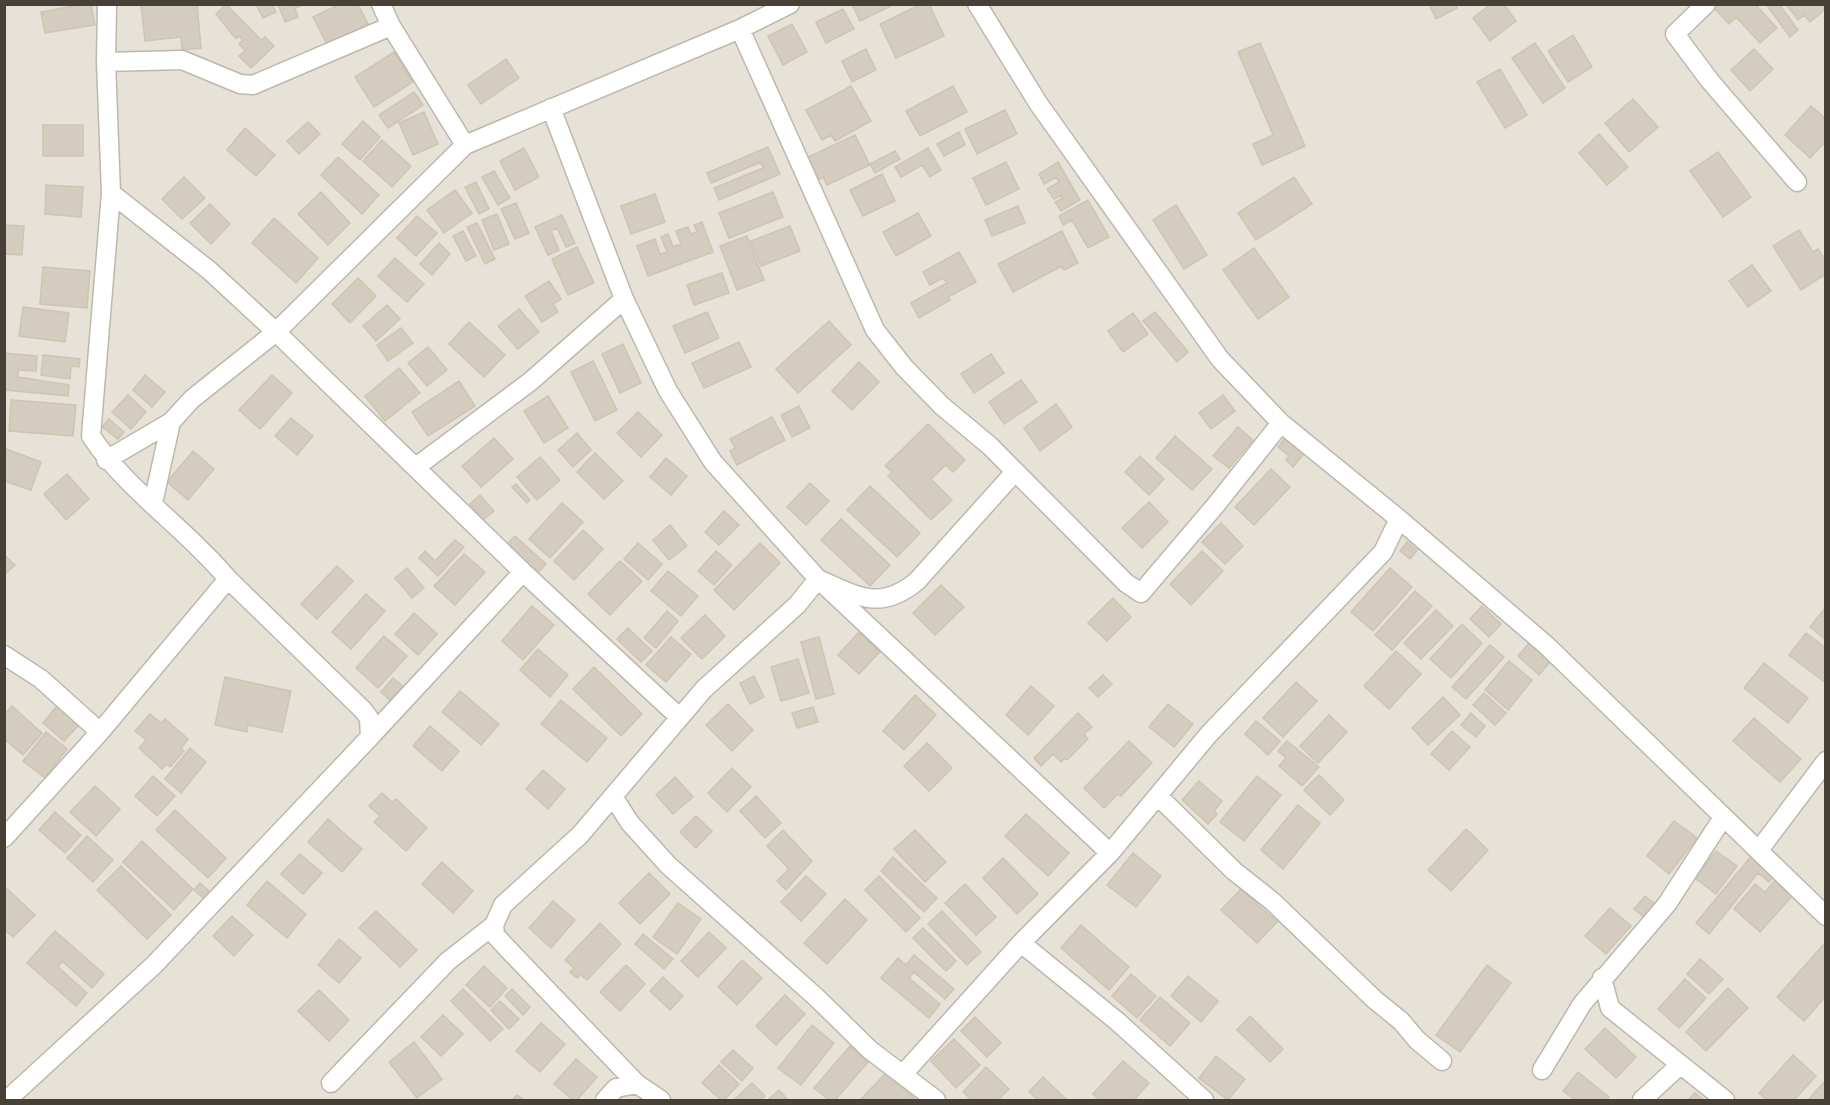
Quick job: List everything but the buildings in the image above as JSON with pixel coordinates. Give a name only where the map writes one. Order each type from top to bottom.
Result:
[{"type":"street","points":[[106,4],[111,193],[91,436],[106,460],[205,552],[228,579],[363,710],[369,718],[370,737]]},
{"type":"street","points":[[381,4],[391,26],[465,145]]},
{"type":"street","points":[[106,460],[171,422],[192,399],[276,332],[465,145],[740,29],[790,4]]},
{"type":"street","points":[[977,4],[1038,103],[1220,359],[1281,423],[1399,519],[1546,645],[1722,819],[1759,850],[1826,916]]},
{"type":"street","points":[[1706,4],[1675,34],[1710,81],[1797,182]]},
{"type":"street","points":[[106,62],[182,60],[240,84],[253,85],[391,26]]},
{"type":"street","points":[[740,29],[875,330],[904,367],[942,406],[990,446],[1014,473],[1126,583],[1141,593],[1215,507],[1281,423]]},
{"type":"street","points":[[551,108],[624,299],[668,391],[713,462],[818,579],[1110,853]]},
{"type":"street","points":[[111,193],[210,271],[679,717]]},
{"type":"street","points":[[416,467],[531,381],[624,299]]},
{"type":"street","points":[[153,503],[171,422]]},
{"type":"street","points":[[818,579],[857,596],[881,599],[900,595],[917,581],[1014,473]]},
{"type":"street","points":[[904,1073],[1021,943],[1110,853],[1209,734],[1383,552],[1399,519]]},
{"type":"street","points":[[7,1101],[154,965],[524,572]]},
{"type":"street","points":[[4,838],[100,732],[228,579]]},
{"type":"street","points":[[331,1083],[448,961],[494,925],[503,905],[580,835],[614,798],[704,689],[797,605],[818,579]]},
{"type":"street","points":[[4,655],[41,679],[100,732]]},
{"type":"street","points":[[1759,850],[1826,761]]},
{"type":"street","points":[[1158,796],[1234,871],[1272,901],[1375,1000],[1401,1021],[1417,1040],[1442,1061]]},
{"type":"street","points":[[614,798],[630,823],[668,865],[817,998],[870,1050],[904,1073],[936,1101]]},
{"type":"street","points":[[1542,1070],[1559,1046],[1566,1027],[1602,978],[1667,903],[1722,819]]},
{"type":"street","points":[[494,925],[495,935],[506,947],[637,1084],[661,1101]]},
{"type":"street","points":[[1021,943],[1118,1022],[1204,1101]]},
{"type":"street","points":[[1602,978],[1610,1008],[1725,1101]]},
{"type":"street","points":[[1642,1101],[1679,1066]]},
{"type":"street","points":[[605,1101],[616,1088],[637,1084]]},
{"type":"shaded area","points":[[5,5],[1825,5],[1825,1100],[5,1100]]}]
